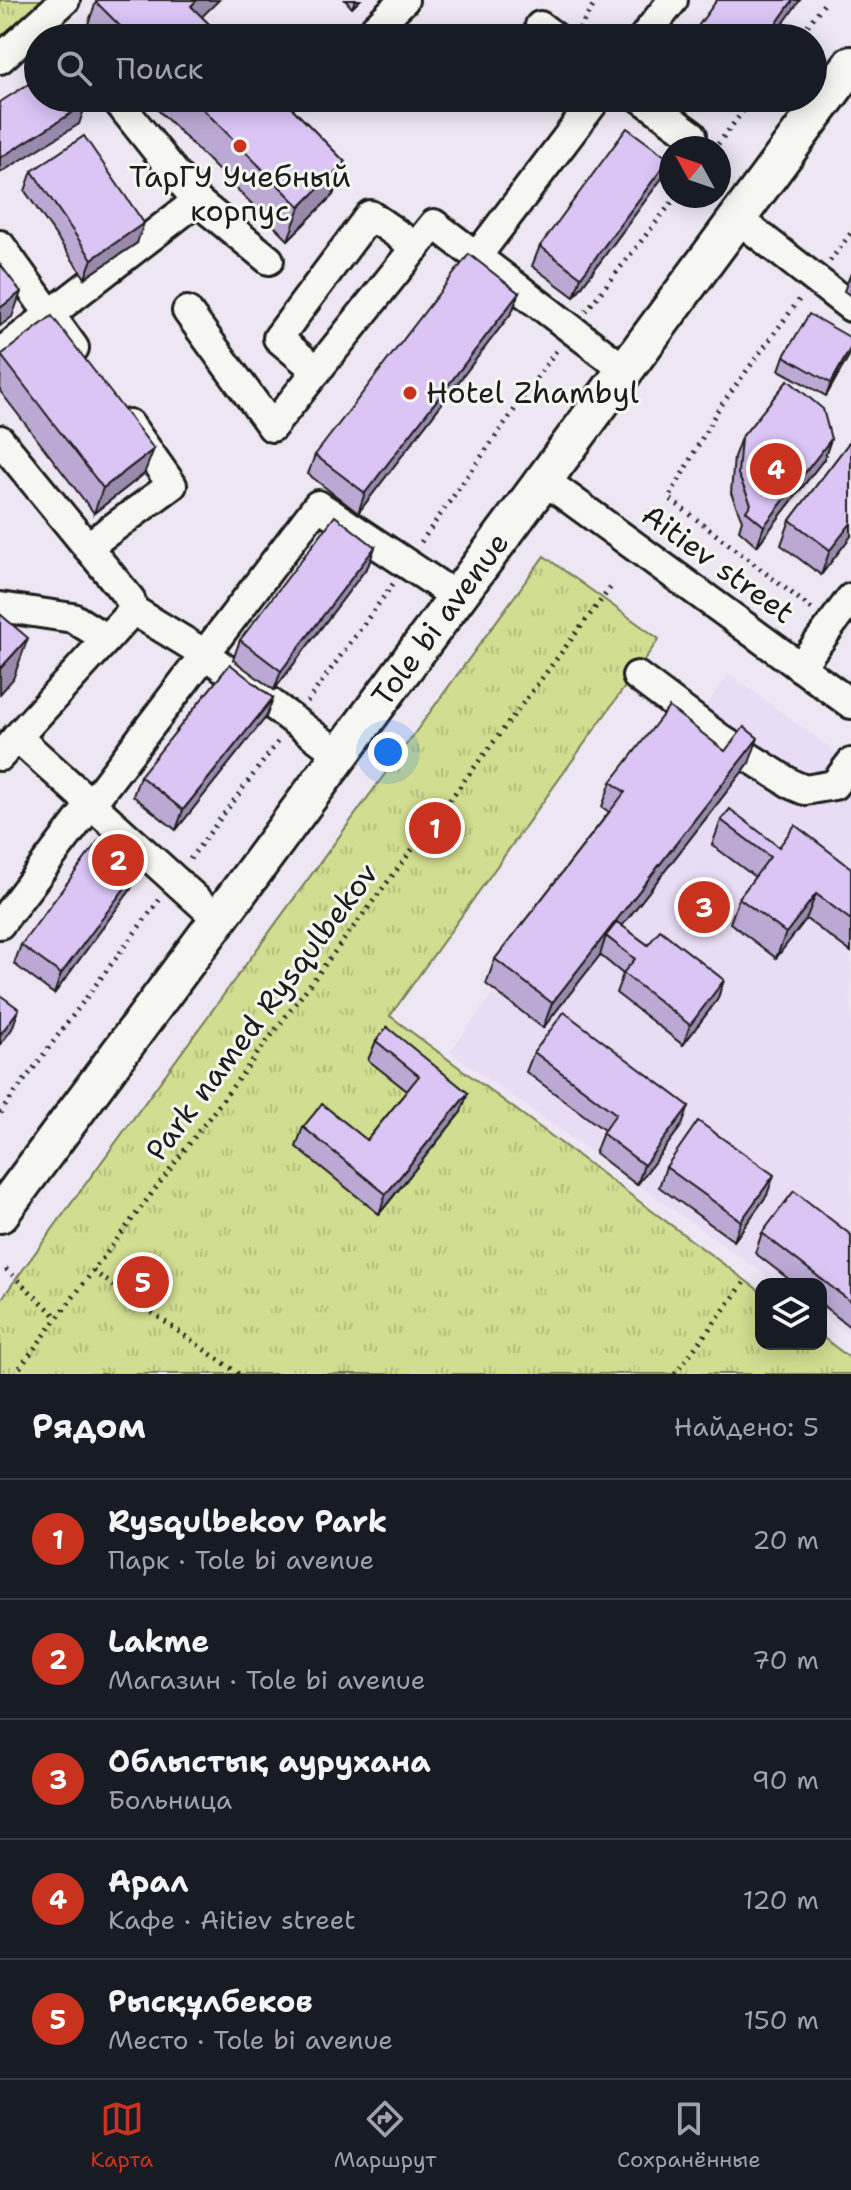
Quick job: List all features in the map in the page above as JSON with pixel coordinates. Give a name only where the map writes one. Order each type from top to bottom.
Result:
[{"type":"main road","name":"Tole bi avenue","points":[[827,97],[851,65]]},
{"type":"main road","name":"Tole bi avenue","points":[[0,1214],[816,112]]},
{"type":"street","points":[[379,24],[404,0]]},
{"type":"street","points":[[654,24],[673,0]]},
{"type":"street","points":[[0,59],[24,43]]},
{"type":"street","points":[[126,112],[197,201],[269,260]]},
{"type":"street","points":[[477,256],[586,112]]},
{"type":"street","points":[[662,112],[697,136]]},
{"type":"street","points":[[0,353],[197,201]]},
{"type":"street","points":[[317,371],[278,338],[370,215],[416,247]]},
{"type":"street","points":[[737,218],[851,307]]},
{"type":"street","points":[[187,311],[272,427],[434,224],[625,370]]},
{"type":"street","points":[[0,245],[93,376]]},
{"type":"street","points":[[87,547],[172,485],[111,400]]},
{"type":"street","points":[[0,440],[130,599],[133,610],[205,654],[340,755]]},
{"type":"street","name":"Aitiev street","points":[[544,480],[851,704]]},
{"type":"street","points":[[0,924],[318,505],[457,597]]},
{"type":"street","points":[[800,667],[851,598]]},
{"type":"street","points":[[0,607],[73,618],[105,638]]},
{"type":"street","points":[[133,610],[8,746],[90,804],[218,919]]},
{"type":"street","points":[[637,676],[722,740],[805,790],[834,785],[851,763]]},
{"type":"path","points":[[582,24],[597,0]]},
{"type":"path","points":[[809,24],[827,0]]},
{"type":"path","points":[[710,136],[737,112]]},
{"type":"path","points":[[576,323],[667,208]]},
{"type":"path","points":[[832,624],[669,498],[717,411],[774,330],[851,233]]},
{"type":"path","points":[[416,549],[560,346]]},
{"type":"path","points":[[300,711],[399,574]]},
{"type":"path","name":"Park named Rysqulbekov","points":[[15,1374],[611,587]]},
{"type":"path","points":[[187,862],[281,736]]},
{"type":"path","points":[[0,1113],[169,887]]},
{"type":"path","points":[[6,1269],[57,1317]]},
{"type":"path","points":[[93,1271],[239,1374]]},
{"type":"path","points":[[675,1374],[747,1279]]},
{"type":"shaded area","points":[[729,674],[851,763],[851,1336],[827,1318],[827,1278],[770,1278],[450,1052]]},
{"type":"green space","points":[[0,0],[67,0],[43,24],[24,24],[24,42],[0,66]]},
{"type":"green space","points":[[544,556],[659,639],[390,1016],[755,1288],[755,1350],[827,1350],[827,1341],[851,1359],[851,1374],[0,1374],[0,1301]]},
{"type":"building","points":[[197,0],[191,6],[209,24],[118,24],[96,2]]},
{"type":"building","points":[[717,0],[793,0],[776,24],[700,24]]},
{"type":"building","points":[[24,87],[24,112],[73,112],[0,158],[0,102]]},
{"type":"building","points":[[206,112],[296,112],[345,162],[300,207]]},
{"type":"building","points":[[627,128],[659,152],[659,172],[581,277],[540,246]]},
{"type":"building","points":[[84,136],[144,223],[92,259],[32,171]]},
{"type":"building","name":"Hotel Zhambyl","points":[[469,254],[519,293],[365,493],[315,455]]},
{"type":"building","points":[[0,264],[21,292],[0,308]]},
{"type":"building","points":[[809,314],[851,338],[851,347],[831,383],[784,356]]},
{"type":"building","points":[[52,316],[154,449],[103,488],[1,355]]},
{"type":"building","points":[[788,380],[823,409],[831,439],[764,526],[746,511],[751,504],[738,474],[741,438]]},
{"type":"building","points":[[851,440],[851,523],[830,550],[790,520]]},
{"type":"building","points":[[335,516],[375,547],[281,671],[240,640]]},
{"type":"building","points":[[0,614],[28,638],[0,669]]},
{"type":"building","points":[[230,664],[273,698],[183,810],[140,776]]},
{"type":"building","points":[[669,707],[725,751],[744,727],[758,738],[552,1003],[495,959],[625,792],[611,782]]},
{"type":"building","points":[[730,809],[779,847],[795,825],[851,868],[851,920],[816,894],[786,933],[739,898],[770,857],[721,820]]},
{"type":"building","points":[[99,840],[138,870],[61,974],[21,945]]},
{"type":"building","points":[[617,922],[648,945],[660,930],[724,980],[690,1025],[623,973],[635,959],[606,936]]},
{"type":"building","points":[[0,995],[19,1009],[0,1035]]},
{"type":"building","points":[[564,1012],[689,1106],[644,1165],[602,1133],[616,1114],[534,1052]]},
{"type":"building","points":[[387,1027],[468,1093],[386,1194],[303,1127],[322,1104],[367,1140],[419,1076],[376,1041]]},
{"type":"building","points":[[698,1121],[774,1175],[741,1221],[666,1167]]},
{"type":"building","points":[[794,1191],[851,1235],[851,1302],[827,1283],[827,1278],[820,1278],[762,1233]]},
{"type":"place","name":"ТарГУ Учебный корпус","points":[[240,146]]},
{"type":"place","name":"Hotel Zhambyl","points":[[410,393]]},
{"type":"place","name":"Арал","points":[[776,469]]},
{"type":"place","name":"Rysqulbekov Park","points":[[435,828]]},
{"type":"place","name":"Lakme","points":[[118,860]]},
{"type":"place","name":"Облыстық аурухана","points":[[704,907]]},
{"type":"place","name":"Рысқұлбеков","points":[[143,1282]]}]
